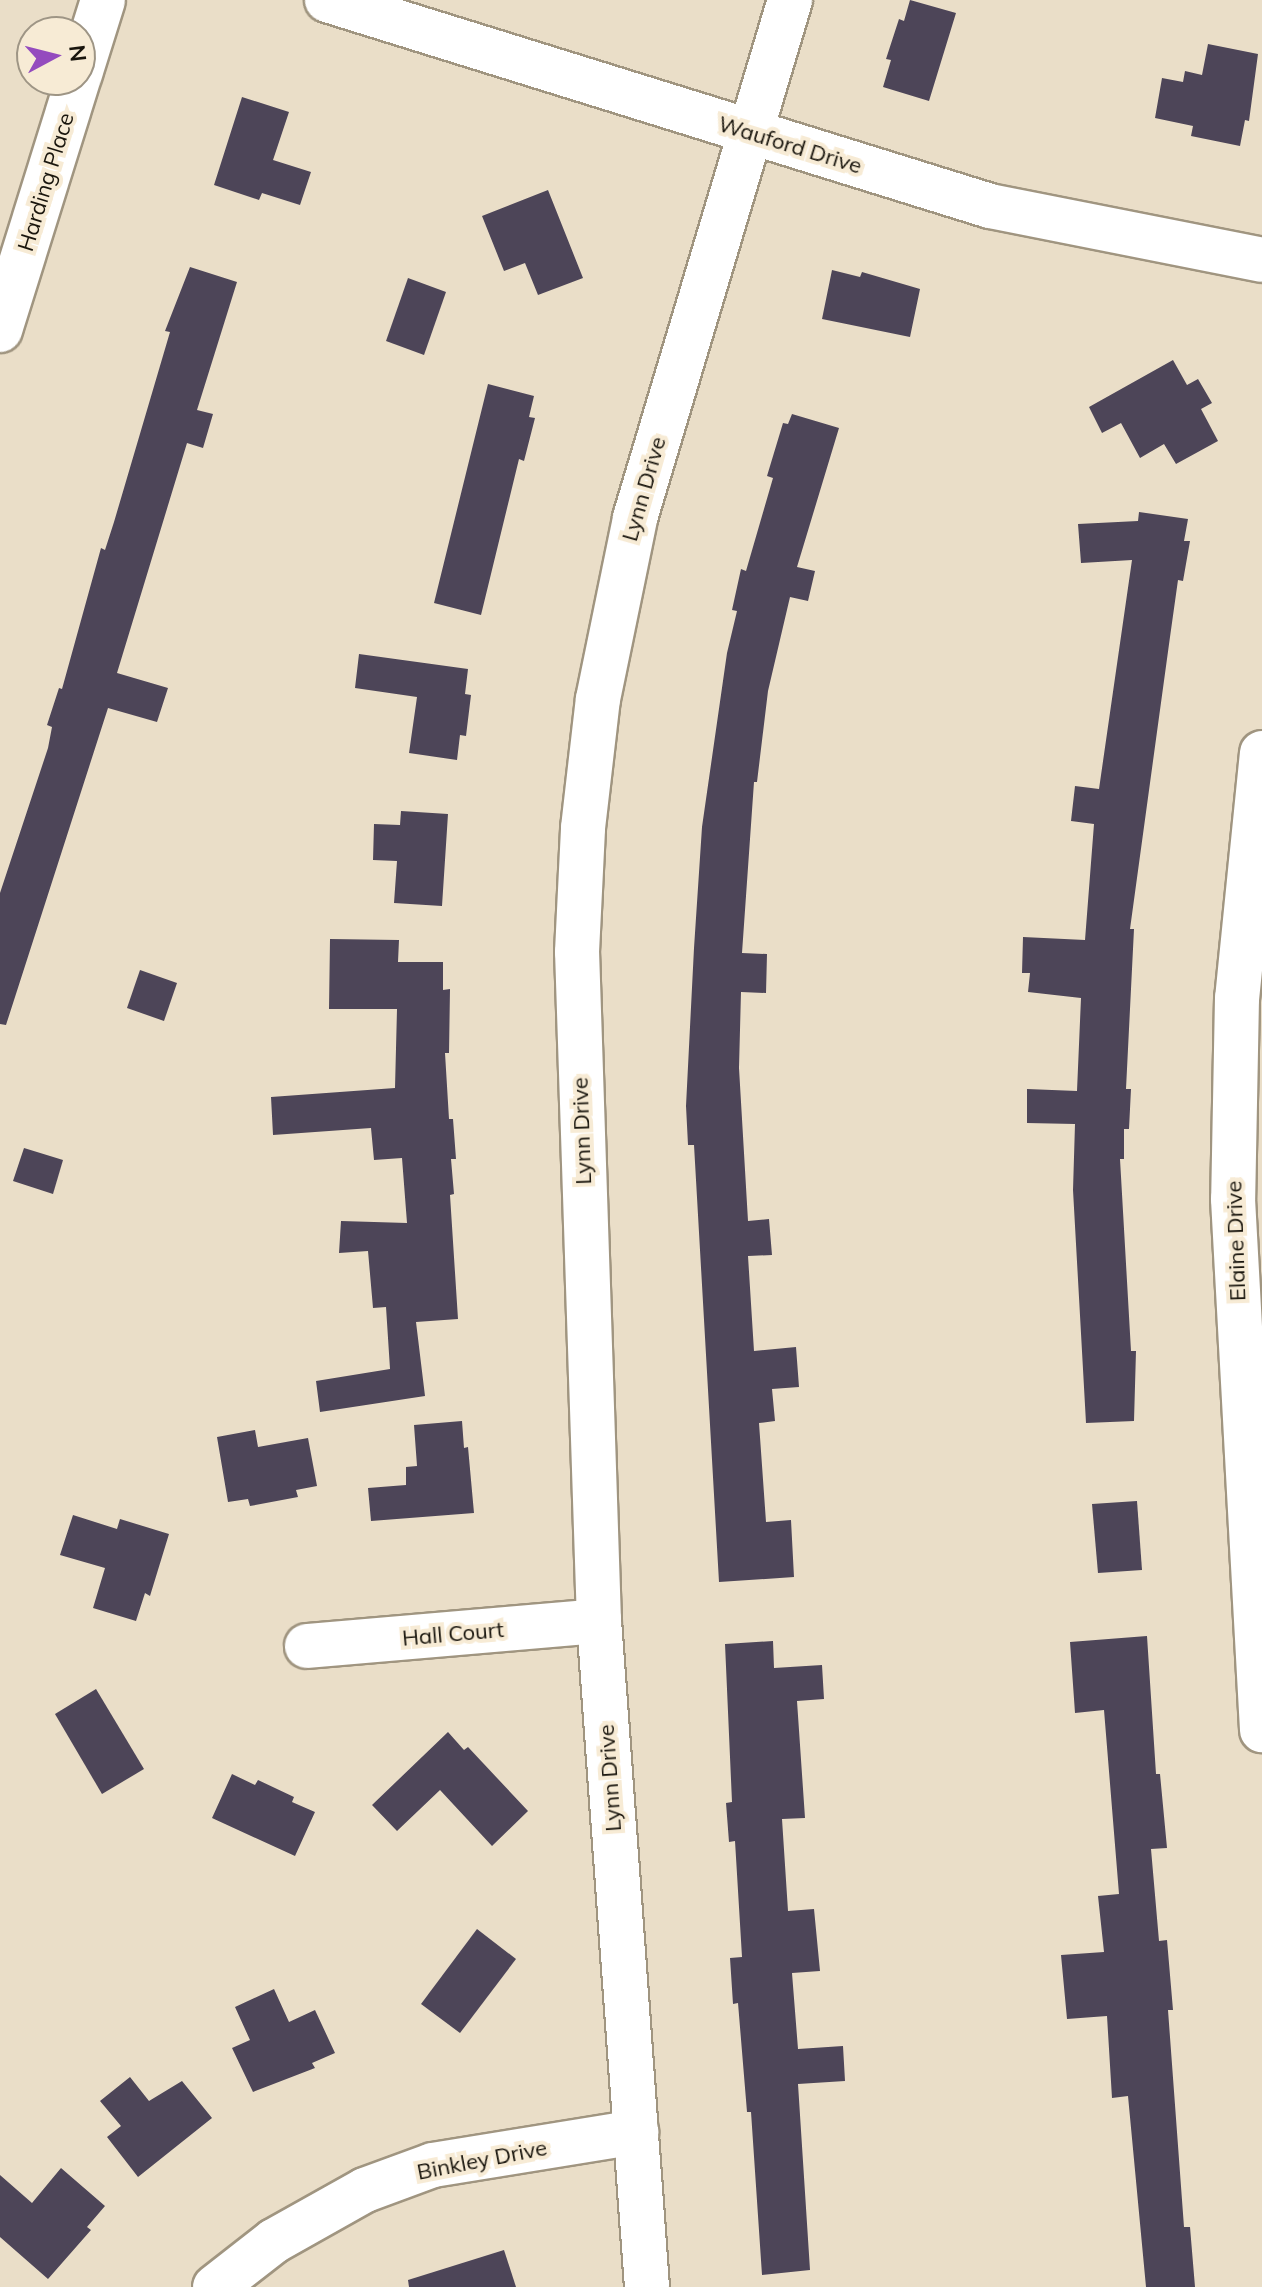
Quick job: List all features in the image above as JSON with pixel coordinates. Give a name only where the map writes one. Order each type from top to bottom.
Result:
[{"type":"street","points":[[96,23],[103,0]]},
{"type":"street","name":"Wauford Drive","points":[[327,0],[990,206],[1262,260]]},
{"type":"street","name":"Lynn Drive","points":[[647,2287],[599,1621],[577,952],[583,828],[598,699],[635,518],[790,0]]},
{"type":"street","name":"Harding Place","points":[[0,330],[73,96]]},
{"type":"street","name":"Elaine Drive","points":[[1262,753],[1237,998],[1248,1199],[1262,1730]]},
{"type":"street","name":"Hall Court","points":[[307,1646],[599,1621]]},
{"type":"street","name":"Binkley Drive","points":[[215,2287],[274,2241],[365,2190],[433,2165],[636,2132]]},
{"type":"building","points":[[910,0],[956,13],[929,101],[883,87],[891,60],[886,59],[899,19],[904,21]]},
{"type":"building","points":[[1208,44],[1258,54],[1249,121],[1245,120],[1240,146],[1191,136],[1193,126],[1155,118],[1162,78],[1183,82],[1185,71],[1202,75]]},
{"type":"building","points":[[242,97],[289,112],[273,160],[311,172],[300,205],[262,193],[259,200],[214,185]]},
{"type":"building","points":[[548,190],[583,278],[538,295],[525,263],[504,271],[482,216]]},
{"type":"building","points":[[190,267],[237,282],[197,410],[213,414],[203,448],[187,443],[117,673],[168,688],[157,722],[108,708],[6,1025],[0,1024],[0,893],[48,748],[52,727],[47,725],[59,688],[62,689],[101,548],[105,550],[114,522],[170,332],[165,331]]},
{"type":"building","points":[[832,270],[860,277],[862,272],[920,289],[910,337],[822,319]]},
{"type":"building","points":[[408,278],[446,292],[424,355],[386,341]]},
{"type":"building","points":[[1173,360],[1187,385],[1198,379],[1212,403],[1201,409],[1218,441],[1176,464],[1164,444],[1140,458],[1121,423],[1102,433],[1089,407]]},
{"type":"building","points":[[488,384],[534,396],[529,417],[535,418],[524,461],[519,459],[481,615],[434,603]]},
{"type":"building","points":[[792,414],[839,428],[797,567],[815,571],[808,601],[790,597],[768,691],[757,782],[754,782],[742,953],[767,954],[766,993],[741,992],[739,1068],[748,1221],[769,1219],[772,1255],[748,1256],[754,1351],[796,1347],[799,1387],[772,1389],[775,1421],[759,1423],[766,1522],[791,1520],[794,1577],[719,1582],[694,1145],[688,1145],[686,1106],[694,948],[702,827],[727,653],[737,611],[732,610],[741,569],[746,571],[773,478],[767,476],[783,423],[788,424]]},
{"type":"building","points":[[1139,512],[1188,519],[1184,541],[1190,541],[1183,581],[1178,580],[1130,929],[1134,929],[1126,1089],[1131,1089],[1129,1129],[1124,1129],[1124,1159],[1120,1159],[1131,1351],[1136,1351],[1134,1421],[1086,1423],[1073,1190],[1075,1124],[1027,1123],[1027,1089],[1077,1091],[1081,998],[1028,992],[1030,973],[1022,973],[1023,937],[1085,940],[1094,824],[1071,821],[1075,786],[1099,789],[1132,560],[1081,563],[1078,524],[1138,521]]},
{"type":"building","points":[[359,654],[468,669],[465,694],[471,695],[466,736],[460,735],[457,760],[409,753],[417,697],[355,688]]},
{"type":"building","points":[[401,811],[448,814],[442,906],[394,903],[397,861],[373,860],[374,824],[400,825]]},
{"type":"building","points":[[330,939],[399,940],[398,962],[443,962],[443,990],[450,989],[449,1053],[445,1053],[449,1119],[453,1119],[456,1159],[451,1159],[454,1194],[450,1195],[458,1319],[416,1322],[425,1396],[320,1412],[316,1381],[390,1369],[386,1307],[373,1308],[368,1251],[339,1253],[341,1221],[407,1223],[402,1158],[374,1160],[371,1128],[273,1135],[271,1097],[395,1088],[397,1009],[329,1009]]},
{"type":"building","points":[[140,970],[177,983],[164,1021],[127,1008]]},
{"type":"building","points":[[24,1148],[63,1160],[53,1194],[13,1181]]},
{"type":"building","points":[[462,1421],[464,1448],[468,1447],[474,1513],[371,1521],[368,1488],[406,1485],[406,1467],[417,1466],[414,1425]]},
{"type":"building","points":[[255,1430],[258,1447],[308,1438],[317,1486],[296,1490],[298,1497],[250,1506],[248,1499],[228,1502],[217,1437]]},
{"type":"building","points":[[1137,1501],[1142,1570],[1098,1573],[1092,1504]]},
{"type":"building","points":[[73,1515],[117,1529],[120,1519],[169,1534],[150,1596],[145,1593],[136,1621],[93,1608],[105,1568],[60,1555]]},
{"type":"building","points":[[1147,1636],[1156,1774],[1160,1774],[1167,1848],[1151,1849],[1159,1941],[1167,1940],[1173,2010],[1168,2010],[1184,2227],[1190,2227],[1195,2287],[1146,2287],[1128,2096],[1112,2098],[1107,2016],[1067,2019],[1061,1955],[1104,1952],[1098,1896],[1119,1894],[1104,1710],[1075,1713],[1070,1642]]},
{"type":"building","points":[[773,1641],[774,1668],[822,1665],[824,1699],[797,1701],[805,1818],[782,1819],[788,1911],[814,1909],[820,1971],[792,1973],[798,2049],[843,2046],[845,2081],[798,2084],[810,2270],[762,2275],[751,2112],[747,2112],[738,2003],[733,2004],[730,1958],[742,1957],[735,1841],[729,1842],[726,1803],[732,1802],[725,1644]]},
{"type":"building","points":[[96,1689],[144,1769],[102,1794],[55,1714]]},
{"type":"building","points":[[448,1732],[464,1750],[468,1747],[528,1811],[492,1846],[440,1790],[397,1831],[372,1805]]},
{"type":"building","points":[[232,1774],[255,1785],[258,1780],[294,1797],[292,1802],[315,1812],[295,1856],[212,1818]]},
{"type":"building","points":[[477,1929],[516,1959],[460,2033],[421,2004]]},
{"type":"building","points":[[274,1989],[289,2022],[315,2010],[335,2053],[312,2063],[315,2068],[253,2092],[232,2048],[250,2040],[235,2007]]},
{"type":"building","points":[[130,2077],[149,2101],[182,2081],[212,2118],[138,2177],[107,2137],[121,2126],[100,2101]]},
{"type":"building","points":[[61,2168],[105,2206],[87,2227],[91,2230],[48,2279],[0,2237],[0,2175],[32,2203]]},
{"type":"building","points":[[504,2250],[516,2287],[409,2287],[408,2280]]}]
